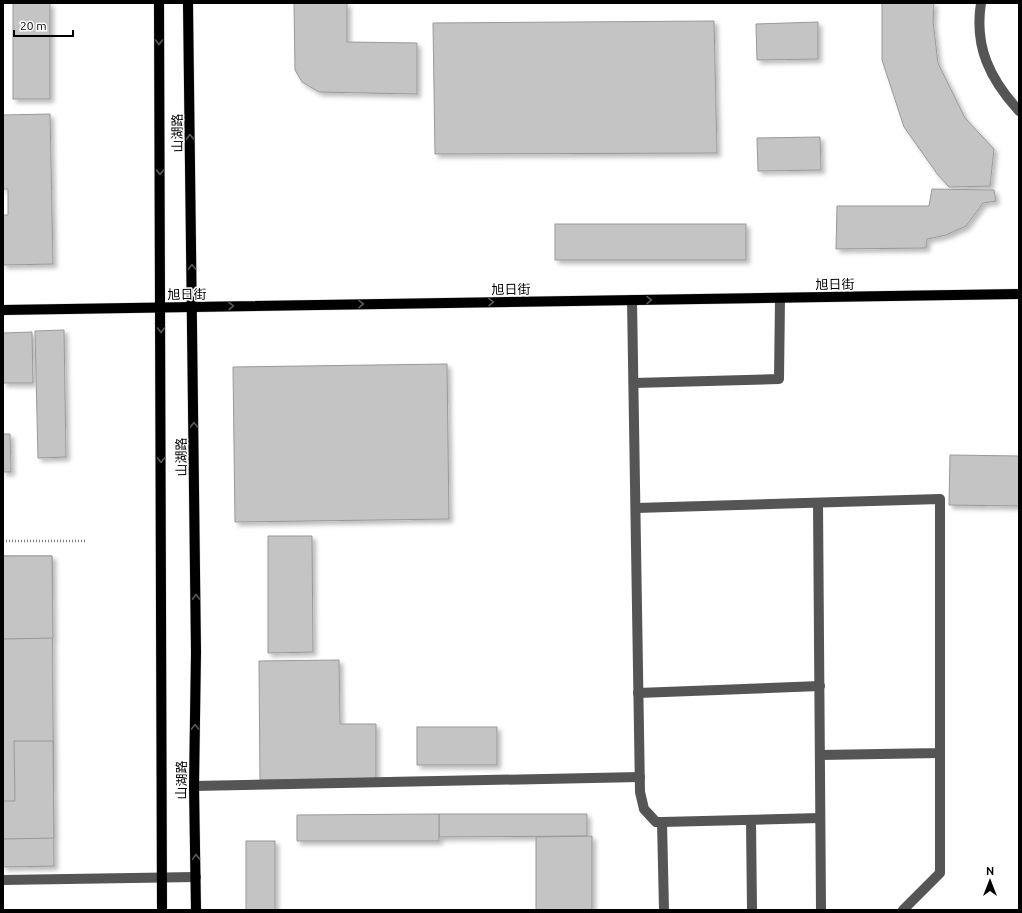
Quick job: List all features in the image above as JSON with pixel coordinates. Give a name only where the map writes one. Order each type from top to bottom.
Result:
[{"type":"main road","name":"山湖路","points":[[159,3],[162,910]]},
{"type":"main road","name":"山湖路","points":[[188,3],[196,652],[194,786],[196,910]]},
{"type":"main road","name":"旭日街","points":[[3,310],[1019,294]]},
{"type":"street","points":[[981,3],[978,17],[981,49],[989,69],[1007,98],[1019,111]]},
{"type":"street","points":[[634,383],[779,380],[780,298]]},
{"type":"street","points":[[632,300],[640,792],[644,809],[656,822],[751,821],[820,818]]},
{"type":"street","points":[[636,508],[940,499],[940,873],[903,910]]},
{"type":"street","points":[[818,503],[821,910]]},
{"type":"street","points":[[638,693],[820,686]]},
{"type":"street","points":[[820,755],[940,753]]},
{"type":"street","points":[[194,786],[640,777]]},
{"type":"street","points":[[751,821],[752,910]]},
{"type":"street","points":[[662,822],[664,910]]},
{"type":"street","points":[[3,880],[196,877]]},
{"type":"path","points":[[3,541],[85,541]]},
{"type":"building","points":[[13,3],[50,3],[50,99],[13,99]]},
{"type":"building","points":[[294,3],[347,3],[347,42],[417,43],[417,94],[319,92],[302,82],[295,70]]},
{"type":"building","points":[[882,3],[934,3],[933,22],[938,63],[965,118],[994,149],[990,186],[949,187],[938,175],[904,127],[882,60]]},
{"type":"building","points":[[714,21],[717,153],[435,154],[433,23]]},
{"type":"building","points":[[818,22],[818,59],[757,60],[756,24]]},
{"type":"building","points":[[50,114],[53,264],[3,265],[3,215],[8,215],[8,189],[3,189],[3,115]]},
{"type":"building","points":[[820,137],[821,170],[758,171],[757,138]]},
{"type":"building","points":[[932,189],[994,190],[996,201],[983,203],[966,226],[946,235],[927,239],[926,248],[836,249],[837,206],[929,206]]},
{"type":"building","points":[[555,224],[746,224],[746,260],[555,260]]},
{"type":"building","points":[[64,330],[66,457],[38,458],[35,331]]},
{"type":"building","points":[[32,332],[33,383],[3,383],[3,333]]},
{"type":"building","points":[[447,364],[449,519],[235,522],[233,367]]},
{"type":"building","points":[[3,434],[10,434],[11,472],[3,472]]},
{"type":"building","points":[[950,455],[1019,456],[1019,506],[949,505]]},
{"type":"building","points":[[268,536],[312,536],[313,652],[268,653]]},
{"type":"building","points":[[3,556],[52,556],[54,866],[3,867]]},
{"type":"building","points":[[3,556],[52,556],[53,638],[3,639]]},
{"type":"building","points":[[339,660],[340,724],[376,724],[376,779],[260,780],[259,661]]},
{"type":"building","points":[[417,727],[497,727],[497,765],[417,765]]},
{"type":"building","points":[[14,741],[53,741],[54,838],[3,839],[3,801],[15,801]]},
{"type":"building","points":[[439,814],[587,814],[587,836],[439,837]]},
{"type":"building","points":[[439,814],[439,841],[297,841],[297,815]]},
{"type":"building","points":[[592,836],[592,910],[536,910],[536,837]]},
{"type":"building","points":[[246,841],[275,841],[275,910],[246,910]]}]
